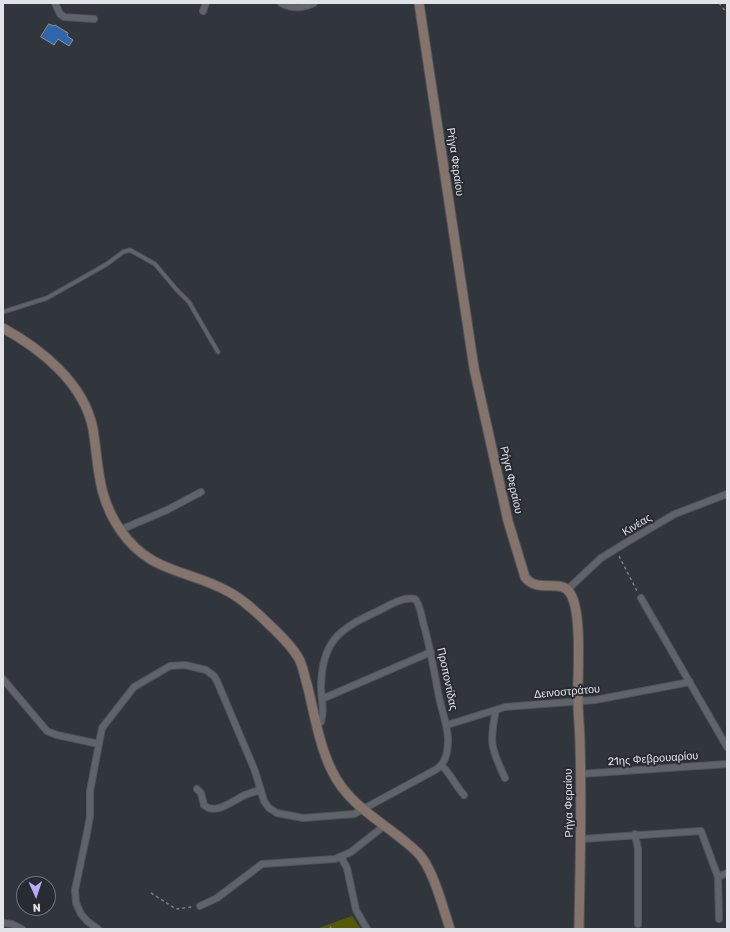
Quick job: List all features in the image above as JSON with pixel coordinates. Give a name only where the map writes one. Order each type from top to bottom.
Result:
[{"type":"street","points":[[55,3],[60,14],[64,17],[94,19]]},
{"type":"street","points":[[203,11],[206,3]]},
{"type":"street","points":[[281,3],[293,8],[310,4]]},
{"type":"street","name":"Ρήγα Φεραίου","points":[[419,3],[474,368],[508,521],[525,577],[529,583],[535,586],[561,586],[567,590],[573,598],[576,617],[580,774],[581,839],[579,929]]},
{"type":"street","points":[[3,328],[46,358],[68,378],[77,390],[92,427],[103,499],[120,530],[136,548],[166,569],[212,584],[236,596],[284,639],[300,660],[317,724],[332,772],[344,790],[363,810],[421,856],[437,888],[450,929]]},
{"type":"street","points":[[120,530],[167,510],[201,492]]},
{"type":"street","name":"Κινέας","points":[[567,590],[587,570],[616,550],[675,514],[727,494]]},
{"type":"street","name":"Προποντίδας","points":[[322,699],[324,666],[327,651],[332,641],[346,628],[363,618],[399,601],[409,598],[415,599],[418,604],[431,652],[439,698],[446,725],[448,739],[447,755],[442,765]]},
{"type":"street","points":[[641,598],[727,747]]},
{"type":"street","points":[[317,724],[321,722],[322,699],[431,652]]},
{"type":"street","points":[[98,929],[81,914],[76,903],[75,890],[90,816],[90,791],[102,728],[134,687],[170,666],[179,664],[194,666],[211,673],[216,678],[269,808],[285,816],[303,818],[354,814],[442,765],[450,773],[457,787],[464,795]]},
{"type":"street","points":[[3,679],[47,731],[57,735],[100,744]]},
{"type":"street","name":"Δεινοστράτου","points":[[446,725],[512,706],[578,702],[690,682]]},
{"type":"street","points":[[496,710],[491,733],[492,748],[505,778]]},
{"type":"street","name":"21ης Φεβρουαρίου","points":[[580,774],[727,764]]},
{"type":"street","points":[[197,789],[201,793],[204,805],[212,809],[219,808],[244,795],[261,790]]},
{"type":"street","points":[[200,906],[217,898],[262,864],[322,861],[341,857],[371,837],[384,826]]},
{"type":"street","points":[[581,839],[636,834],[701,831],[718,877],[719,919]]},
{"type":"street","points":[[636,834],[638,849],[638,924]]},
{"type":"street","points":[[341,857],[347,868],[356,910],[367,929]]},
{"type":"street","points":[[718,877],[727,873]]},
{"type":"street","points":[[3,922],[12,924],[22,929]]},
{"type":"lane","points":[[3,312],[47,298],[107,264],[123,252],[130,250],[137,252],[155,264],[189,302],[218,352]]},
{"type":"path","points":[[719,3],[727,13]]},
{"type":"path","points":[[616,550],[641,598]]},
{"type":"path","points":[[151,893],[176,908],[200,906]]},
{"type":"shaded area","points":[[352,916],[361,929],[316,929]]},
{"type":"building","points":[[49,24],[55,25],[68,33],[67,36],[73,40],[69,46],[58,39],[54,45],[41,37]]}]
